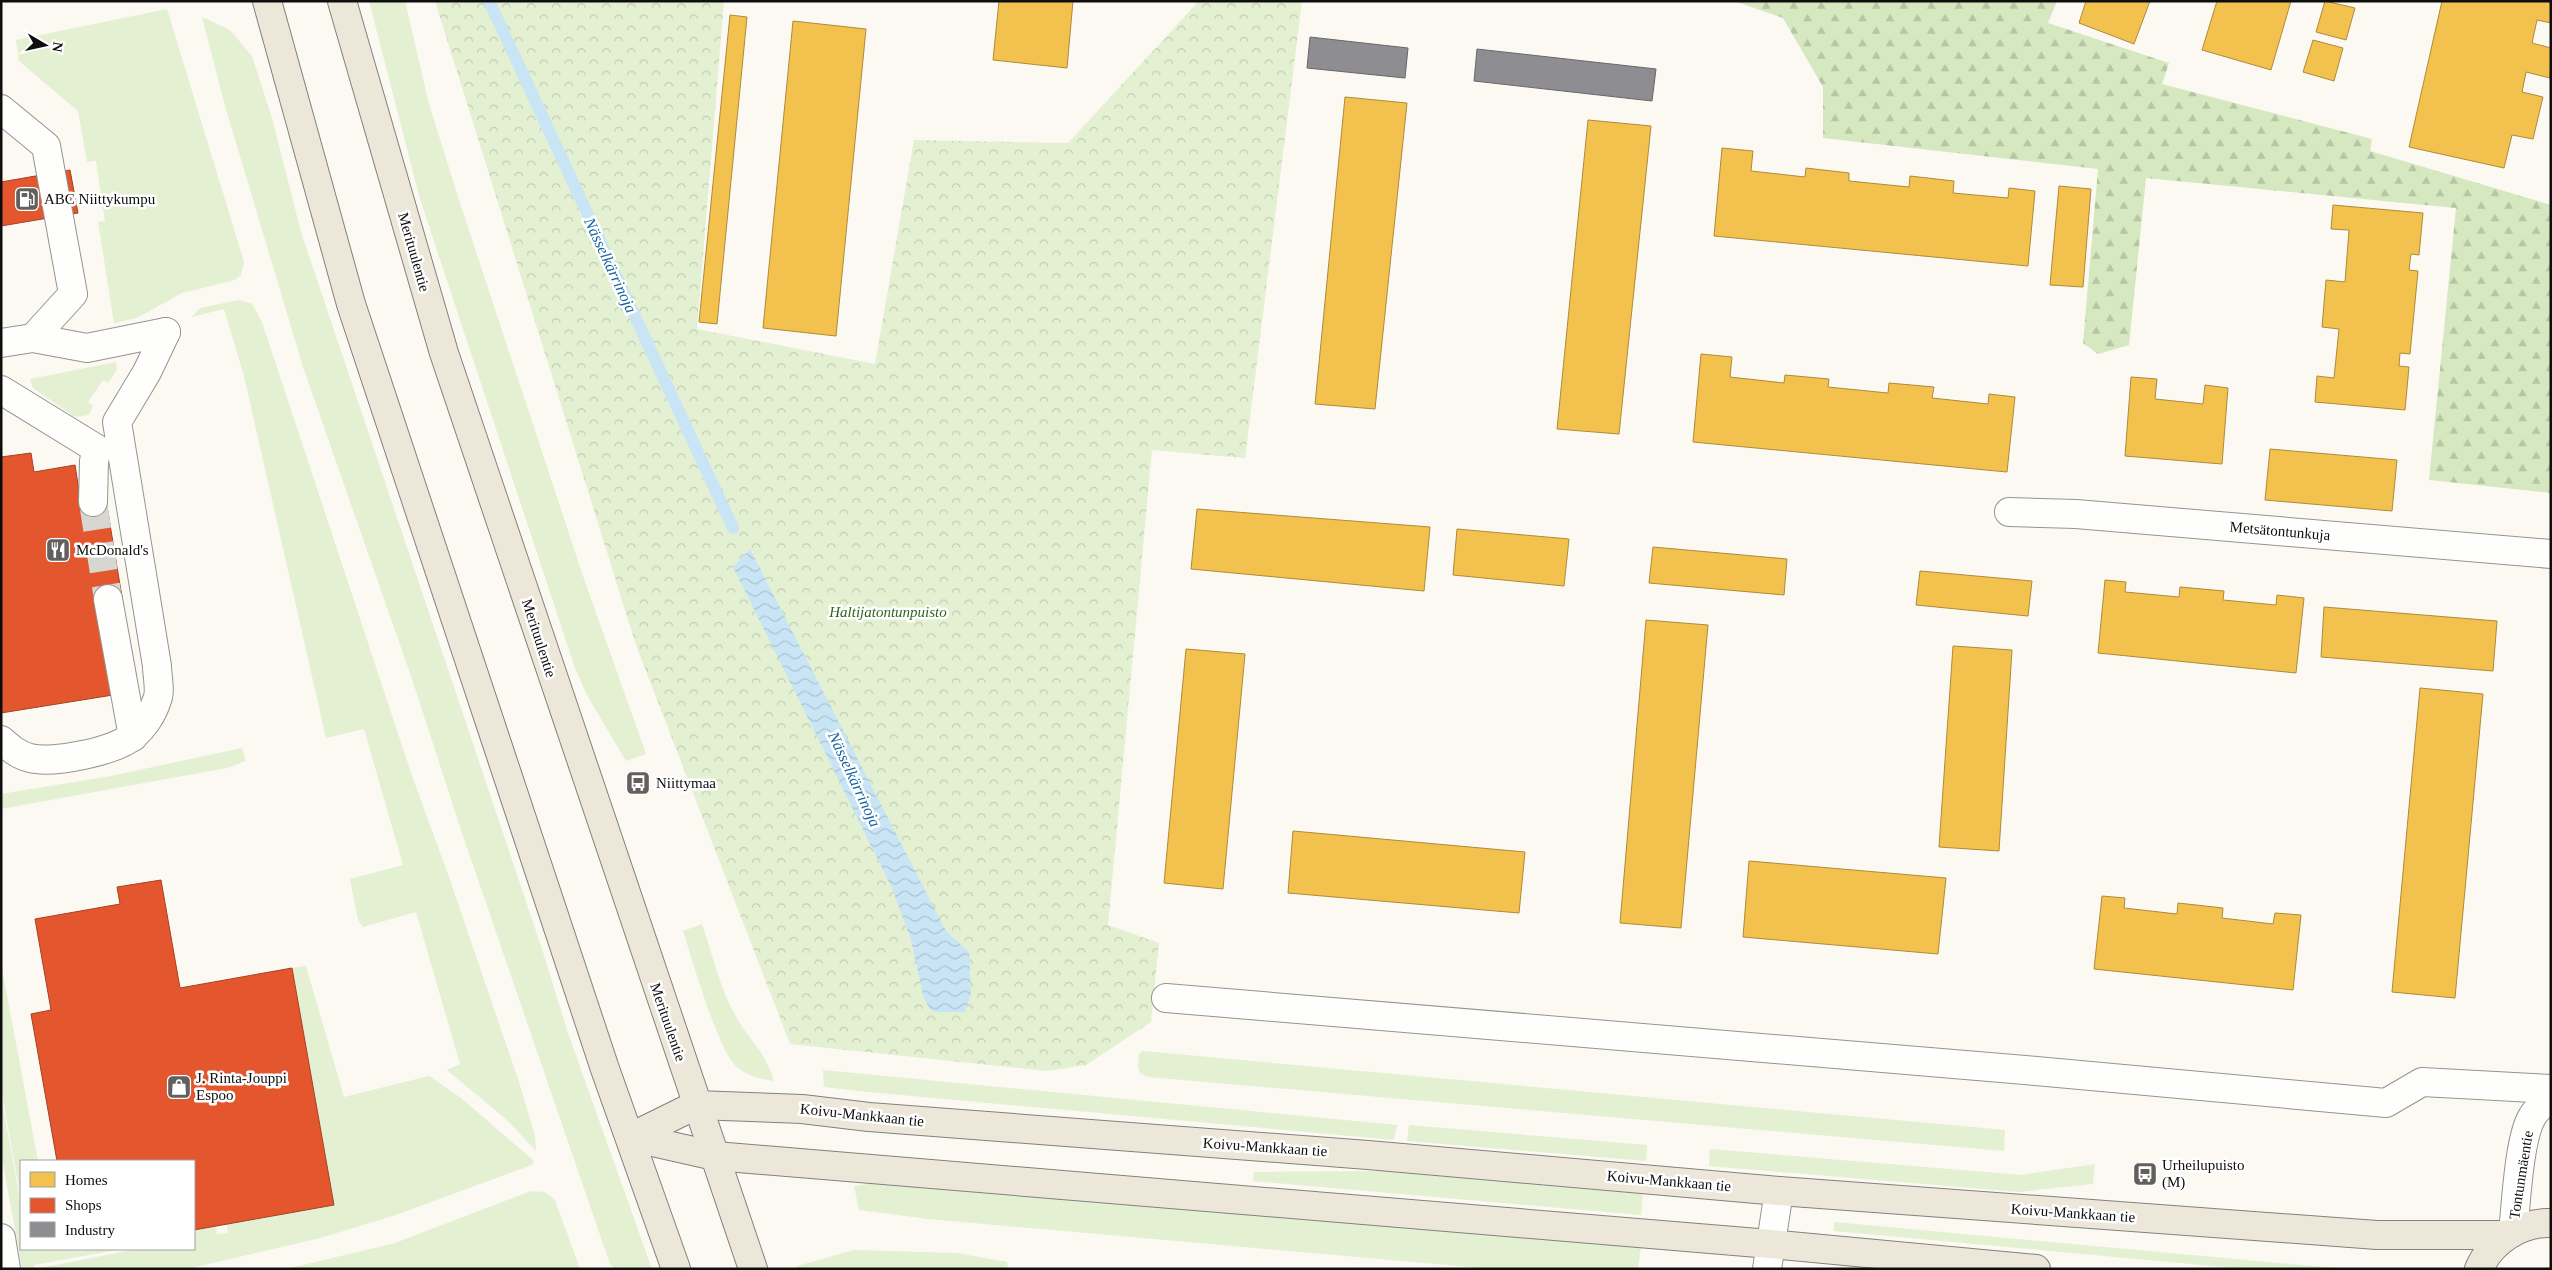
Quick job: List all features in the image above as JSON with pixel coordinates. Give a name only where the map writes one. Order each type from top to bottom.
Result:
[{"type":"main road","points":[[267,1],[351,304],[605,1069],[631,1137],[676,1269]]},
{"type":"main road","name":"Merituulentie","points":[[342,1],[444,353],[696,1105],[753,1269]]},
{"type":"main road","name":"Koivu-Mankkaan tie","points":[[631,1137],[696,1105],[802,1109],[869,1118],[1378,1156],[1779,1191],[2377,1235],[2510,1234]]},
{"type":"main road","points":[[631,1137],[714,1156],[1769,1256],[2036,1269]]},
{"type":"main road","points":[[2479,1269],[2493,1247],[2510,1234],[2530,1225],[2551,1222]]},
{"type":"street","points":[[1,109],[46,146],[73,294],[33,338]]},
{"type":"street","points":[[1,343],[33,338],[88,348],[166,332],[147,372],[117,422],[97,449],[94,461],[93,502]]},
{"type":"street","points":[[1,390],[97,449]]},
{"type":"street","points":[[1,740],[13,750],[31,758],[58,759],[108,749],[133,736],[148,719],[158,698],[157,666],[117,422]]},
{"type":"street","name":"Metsätontunkuja","points":[[2009,512],[2076,514],[2551,554]]},
{"type":"street","points":[[108,599],[133,736]]},
{"type":"street","points":[[1166,998],[2025,1070],[2386,1103],[2422,1082],[2551,1089]]},
{"type":"street","name":"Tontunmäentie","points":[[2510,1234],[2522,1154],[2529,1125],[2532,1117],[2551,1097]]},
{"type":"street","points":[[1769,1256],[1779,1191]]},
{"type":"street","points":[[1,1238],[6,1269]]},
{"type":"green space","points":[[369,1],[405,1],[429,104],[459,200],[583,576],[646,754],[626,761],[587,695],[575,668],[420,199]]},
{"type":"green space","name":"Haltijatontunpuisto","points":[[435,1],[724,1],[697,329],[875,364],[914,140],[1068,143],[1199,1],[1302,1],[1245,458],[1152,450],[1108,925],[1159,943],[1151,1022],[1086,1065],[1047,1071],[790,1044],[636,645]]},
{"type":"green space","points":[[1734,1],[2057,1],[2048,23],[2169,63],[2162,84],[2372,139],[2370,151],[2551,205],[2551,493],[2429,480],[2456,208],[2146,178],[2129,345],[2098,354],[2083,343],[2098,169],[1823,138],[1823,87],[1783,18]]},
{"type":"green space","points":[[167,9],[244,262],[241,275],[235,280],[182,293],[137,318],[114,323],[98,222],[105,221],[96,161],[87,162],[78,111],[19,61],[16,40]]},
{"type":"green space","points":[[202,17],[230,30],[252,56],[272,118],[301,232],[542,949],[568,1033],[652,1269],[615,1269],[610,1264],[463,836],[412,679],[304,370],[225,106]]},
{"type":"green space","points":[[239,300],[252,304],[262,322],[411,773],[450,880],[520,1085],[535,1136],[536,1151],[507,1120],[447,1070],[460,1064],[416,912],[363,927],[358,920],[350,879],[403,865],[364,729],[326,738],[244,376],[224,309],[192,317],[200,308]]},
{"type":"green space","points":[[116,362],[117,370],[108,383],[103,380],[88,402],[93,406],[89,415],[75,417],[33,388],[30,379]]},
{"type":"green space","points":[[242,748],[246,761],[227,768],[1,809],[1,794],[111,776]]},
{"type":"green space","points":[[702,924],[727,999],[739,1022],[763,1056],[774,1081],[754,1076],[740,1069],[729,1057],[721,1042],[706,1003],[683,931]]},
{"type":"green space","points":[[1,963],[38,1160],[20,1160],[20,1194],[1,1089]]},
{"type":"green space","points":[[306,966],[344,1097],[429,1076],[461,1098],[534,1161],[532,1165],[393,1216],[320,1238],[187,1269],[35,1269],[132,1250],[195,1250],[195,1230],[215,1226],[217,1234],[228,1233],[227,1224],[334,1205],[292,968]]},
{"type":"green space","points":[[1143,1051],[2005,1130],[2004,1151],[1148,1077],[1140,1073],[1138,1067],[1139,1054]]},
{"type":"green space","points":[[823,1070],[1397,1125],[1394,1140],[858,1091],[824,1087]]},
{"type":"green space","points":[[1,1095],[20,1200],[20,1250],[116,1250],[34,1265],[34,1269],[22,1269],[1,1152]]},
{"type":"green space","points":[[1409,1125],[1647,1145],[1646,1161],[1407,1141]]},
{"type":"green space","points":[[1710,1149],[2021,1175],[2095,1164],[2093,1184],[2019,1192],[1709,1166]]},
{"type":"green space","points":[[1380,1171],[1643,1194],[1641,1215],[1253,1181],[1254,1172]]},
{"type":"green space","points":[[874,1183],[1641,1247],[1638,1269],[1492,1269],[928,1219],[859,1210],[854,1186]]},
{"type":"green space","points":[[531,1191],[545,1192],[555,1200],[580,1269],[286,1269],[395,1243]]},
{"type":"green space","points":[[1834,1222],[2345,1269],[2245,1269],[1834,1231]]},
{"type":"green space","points":[[854,1250],[957,1253],[1007,1262],[1008,1269],[798,1269],[797,1266]]},
{"type":"water","points":[[750,549],[946,931],[969,952],[971,993],[965,1012],[935,1012],[929,1008],[923,995],[911,940],[892,888],[733,567]]},
{"type":"building: Homes","points":[[999,1],[1073,1],[1067,68],[993,60]]},
{"type":"building: Homes","points":[[2086,1],[2150,1],[2134,44],[2079,23]]},
{"type":"building: Homes","points":[[2217,1],[2291,1],[2271,70],[2202,50]]},
{"type":"building: Homes","points":[[2325,1],[2355,8],[2346,40],[2316,32]]},
{"type":"building: Homes","points":[[2442,1],[2551,1],[2551,23],[2537,20],[2532,43],[2551,48],[2550,78],[2526,72],[2522,92],[2543,97],[2533,139],[2512,135],[2504,168],[2409,147]]},
{"type":"building: Homes","points":[[730,15],[747,17],[717,324],[699,322]]},
{"type":"building: Homes","points":[[793,21],[866,29],[836,336],[763,328]]},
{"type":"building: Homes","points":[[2313,40],[2343,48],[2334,81],[2303,72]]},
{"type":"building: Homes","points":[[1345,97],[1407,103],[1375,409],[1315,404]]},
{"type":"building: Homes","points":[[1588,120],[1651,126],[1619,434],[1557,429]]},
{"type":"building: Homes","points":[[1722,148],[1753,151],[1751,171],[1805,177],[1806,168],[1849,173],[1849,181],[1909,187],[1910,176],[1954,181],[1953,193],[2008,198],[2009,188],[2035,191],[2028,266],[1714,236]]},
{"type":"building: Homes","points":[[2059,186],[2091,189],[2083,287],[2050,285]]},
{"type":"building: Homes","points":[[2333,205],[2423,213],[2419,255],[2411,254],[2409,270],[2418,271],[2410,354],[2400,353],[2399,366],[2409,367],[2405,410],[2315,402],[2317,376],[2334,378],[2339,329],[2322,327],[2326,280],[2345,282],[2349,230],[2331,229]]},
{"type":"building: Homes","points":[[1701,354],[1732,357],[1730,377],[1784,383],[1785,375],[1829,379],[1828,387],[1888,393],[1889,383],[1934,387],[1932,398],[1988,404],[1989,394],[2015,397],[2007,472],[1693,442]]},
{"type":"building: Homes","points":[[2131,377],[2157,379],[2155,399],[2203,404],[2205,385],[2228,388],[2222,464],[2125,456]]},
{"type":"building: Homes","points":[[2270,449],[2397,460],[2392,511],[2265,500]]},
{"type":"building: Homes","points":[[1197,509],[1430,527],[1424,591],[1191,569]]},
{"type":"building: Homes","points":[[1457,529],[1569,539],[1564,586],[1453,575]]},
{"type":"building: Homes","points":[[1653,547],[1787,559],[1784,595],[1649,583]]},
{"type":"building: Homes","points":[[1920,571],[2032,581],[2028,616],[1916,605]]},
{"type":"building: Homes","points":[[2105,580],[2126,582],[2125,592],[2179,597],[2180,587],[2224,591],[2223,600],[2276,605],[2277,595],[2304,598],[2296,673],[2098,653]]},
{"type":"building: Homes","points":[[2324,607],[2497,621],[2493,671],[2321,657]]},
{"type":"building: Homes","points":[[1646,620],[1708,625],[1681,928],[1620,923]]},
{"type":"building: Homes","points":[[1953,646],[2012,650],[1999,851],[1939,847]]},
{"type":"building: Homes","points":[[1186,649],[1245,654],[1223,889],[1164,883]]},
{"type":"building: Homes","points":[[2420,688],[2483,694],[2455,998],[2392,992]]},
{"type":"building: Homes","points":[[1293,831],[1525,852],[1519,913],[1288,893]]},
{"type":"building: Homes","points":[[1749,861],[1946,878],[1938,954],[1743,937]]},
{"type":"building: Homes","points":[[2102,896],[2125,898],[2124,908],[2177,914],[2178,903],[2223,908],[2222,918],[2273,924],[2275,913],[2301,915],[2293,990],[2094,969]]},
{"type":"building: Shops","points":[[70,170],[78,213],[1,226],[1,182]]},
{"type":"building: Shops","name":"McDonald's","points":[[31,453],[34,472],[75,465],[81,504],[106,500],[122,597],[98,600],[113,695],[1,713],[1,457]]},
{"type":"building: Shops","name":"J. Rinta-Jouppi Espoo","points":[[161,880],[180,988],[292,968],[334,1205],[195,1230],[195,1160],[57,1160],[31,1014],[51,1010],[35,919],[120,904],[117,887]]},
{"type":"building: Industry","points":[[1310,37],[1408,48],[1405,78],[1307,68]]},
{"type":"building: Industry","points":[[1477,49],[1656,69],[1652,101],[1474,81]]},
{"type":"waterway","name":"Nässelkärrinoja","points":[[489,1],[733,528]]},
{"type":"tunnel","points":[[93,502],[108,599]]},
{"type":"place","name":"ABC Niittykumpu","points":[[27,199]]},
{"type":"place","name":"McDonald's","points":[[58,550]]},
{"type":"place","name":"Niittymaa","points":[[638,783]]},
{"type":"place","name":"J. Rinta-Jouppi Espoo","points":[[179,1087]]},
{"type":"place","name":"Urheilupuisto (M)","points":[[2145,1174]]}]
